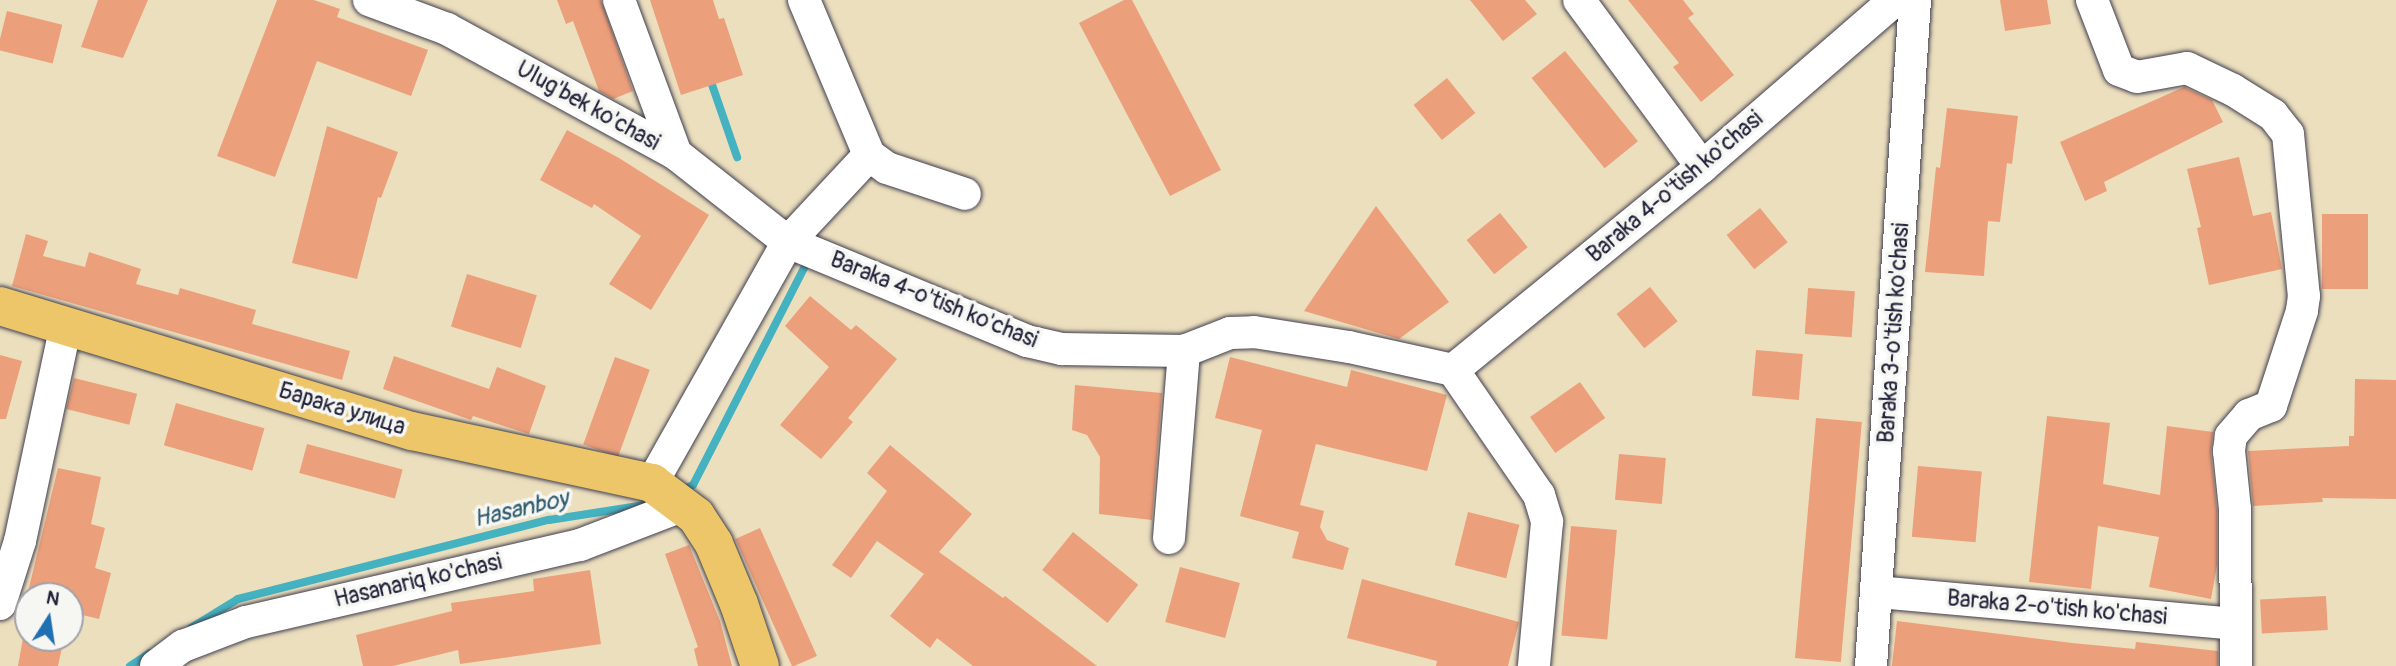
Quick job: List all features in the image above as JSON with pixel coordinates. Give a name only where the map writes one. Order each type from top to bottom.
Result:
[{"type":"main road","name":"Барака улица","points":[[0,306],[412,430],[665,492]]},
{"type":"main road","points":[[665,492],[696,516],[714,544],[739,604],[760,666]]},
{"type":"street","name":"Ulug'bek ko'chasi","points":[[369,0],[447,29],[676,154],[788,242]]},
{"type":"street","points":[[619,0],[676,154]]},
{"type":"street","points":[[804,0],[869,155],[887,168],[965,194]]},
{"type":"street","points":[[1579,0],[1702,167]]},
{"type":"street","name":"Baraka 4-o'tish ko'chasi","points":[[788,242],[1027,341],[1062,349],[1184,351],[1230,333],[1254,332],[1349,347],[1452,370],[1702,167],[1895,0]]},
{"type":"street","name":"Baraka 3-o'tish ko'chasi","points":[[1871,666],[1878,592],[1915,0]]},
{"type":"street","points":[[2092,0],[2119,70],[2137,77],[2187,68],[2233,90],[2273,115],[2288,134],[2304,296],[2302,311],[2271,406],[2249,415],[2231,436],[2229,451],[2235,509],[2236,666]]},
{"type":"street","points":[[665,492],[788,242],[869,155]]},
{"type":"street","points":[[0,604],[20,541],[66,325]]},
{"type":"street","points":[[1169,538],[1184,351]]},
{"type":"street","points":[[1452,370],[1539,495],[1547,523],[1534,666]]},
{"type":"street","name":"Hasanariq ko'chasi","points":[[156,666],[183,646],[225,629],[401,584],[580,544],[665,492]]},
{"type":"street","name":"Baraka 2-o'tish ko'chasi","points":[[1878,592],[2236,624]]},
{"type":"building","points":[[98,0],[148,0],[123,58],[81,47]]},
{"type":"building","points":[[277,0],[314,0],[340,9],[337,17],[428,50],[411,96],[317,61],[275,177],[217,156]]},
{"type":"building","points":[[557,0],[601,0],[633,91],[613,99],[599,91],[573,21],[566,24]]},
{"type":"building","points":[[650,0],[713,0],[719,19],[724,18],[743,75],[681,95]]},
{"type":"building","points":[[1124,0],[1132,0],[1221,170],[1170,196],[1079,23]]},
{"type":"building","points":[[1470,0],[1525,0],[1537,14],[1503,41]]},
{"type":"building","points":[[1628,0],[1683,0],[1694,14],[1688,18],[1734,75],[1701,102],[1673,67],[1679,63]]},
{"type":"building","points":[[2000,0],[2047,0],[2051,24],[2005,31]]},
{"type":"building","points":[[7,11],[62,25],[53,64],[0,50]]},
{"type":"building","points":[[1565,51],[1638,141],[1605,168],[1532,78]]},
{"type":"building","points":[[1447,78],[1475,113],[1442,140],[1414,105]]},
{"type":"building","points":[[2184,87],[2212,100],[2223,122],[2104,182],[2107,191],[2085,201],[2060,142]]},
{"type":"building","points":[[1947,108],[2018,116],[2012,164],[2007,163],[2000,222],[1988,221],[1984,276],[1925,272],[1936,167],[1940,168]]},
{"type":"building","points":[[327,126],[398,152],[381,198],[378,197],[357,279],[292,263]]},
{"type":"building","points":[[567,130],[619,158],[709,215],[651,310],[609,284],[641,236],[594,204],[592,208],[540,180]]},
{"type":"building","points":[[2239,157],[2253,216],[2271,212],[2282,269],[2209,285],[2197,228],[2201,227],[2187,169]]},
{"type":"building","points":[[1376,206],[1449,302],[1399,339],[1304,311]]},
{"type":"building","points":[[1760,208],[1788,242],[1754,269],[1727,235]]},
{"type":"building","points":[[1500,213],[1528,247],[1494,274],[1467,240]]},
{"type":"building","points":[[2322,214],[2368,214],[2368,289],[2322,289]]},
{"type":"building","points":[[26,234],[48,241],[43,256],[85,267],[89,252],[141,269],[136,284],[178,295],[180,288],[256,310],[252,324],[350,351],[342,380],[12,286]]},
{"type":"building","points":[[467,274],[537,295],[521,348],[451,327]]},
{"type":"building","points":[[1650,287],[1678,321],[1644,348],[1617,314]]},
{"type":"building","points":[[1808,288],[1855,291],[1852,337],[1805,334]]},
{"type":"building","points":[[810,296],[851,330],[856,325],[897,359],[848,418],[853,422],[821,459],[780,425],[829,367],[785,326]]},
{"type":"building","points":[[1756,350],[1803,354],[1799,400],[1752,396]]},
{"type":"building","points":[[0,355],[22,361],[6,419],[0,419]]},
{"type":"building","points":[[394,356],[489,389],[497,367],[546,386],[529,434],[473,416],[471,420],[383,389]]},
{"type":"building","points":[[615,357],[650,370],[618,457],[583,444]]},
{"type":"building","points":[[1230,357],[1347,387],[1351,370],[1447,395],[1427,471],[1316,444],[1300,505],[1324,511],[1320,527],[1327,540],[1349,548],[1343,570],[1292,558],[1299,532],[1240,516],[1262,430],[1215,418]]},
{"type":"building","points":[[74,378],[137,394],[129,425],[66,409]]},
{"type":"building","points":[[2355,379],[2396,380],[2396,499],[2322,498],[2323,502],[2253,506],[2248,451],[2349,446],[2349,436],[2354,436]]},
{"type":"building","points":[[1580,382],[1605,418],[1555,453],[1530,417]]},
{"type":"building","points":[[1075,385],[1162,393],[1152,520],[1099,514],[1100,457],[1087,435],[1072,430]]},
{"type":"building","points":[[176,403],[264,428],[252,471],[164,445]]},
{"type":"building","points":[[2047,416],[2110,423],[2103,484],[2160,495],[2167,426],[2213,432],[2211,453],[2217,510],[2217,565],[2211,599],[2149,587],[2159,537],[2098,526],[2091,589],[2029,582]]},
{"type":"building","points":[[1816,418],[1862,422],[1841,662],[1795,658]]},
{"type":"building","points":[[307,444],[403,470],[395,499],[299,473]]},
{"type":"building","points":[[890,445],[972,514],[939,552],[1003,598],[1005,596],[1097,666],[973,666],[937,638],[930,648],[890,616],[924,574],[877,541],[851,578],[832,565],[887,491],[867,473]]},
{"type":"building","points":[[1619,454],[1666,458],[1662,504],[1615,500]]},
{"type":"building","points":[[1918,466],[1982,472],[1976,542],[1912,537]]},
{"type":"building","points":[[58,468],[101,477],[91,524],[105,528],[95,568],[111,573],[99,619],[84,615],[84,582],[30,582]]},
{"type":"building","points":[[1468,512],[1519,525],[1506,578],[1455,565]]},
{"type":"building","points":[[1571,526],[1617,530],[1607,640],[1561,636]]},
{"type":"building","points":[[760,528],[817,656],[792,666],[735,539]]},
{"type":"building","points":[[1073,532],[1138,585],[1107,623],[1042,570]]},
{"type":"building","points":[[689,545],[720,621],[732,666],[698,666],[694,649],[698,647],[665,554]]},
{"type":"building","points":[[1180,567],[1240,583],[1225,638],[1165,622]]},
{"type":"building","points":[[590,570],[601,644],[460,664],[458,650],[393,666],[363,666],[356,635],[452,611],[451,603],[534,591],[533,579]]},
{"type":"building","points":[[1362,579],[1519,622],[1508,666],[1436,666],[1437,661],[1347,638]]},
{"type":"building","points":[[2326,596],[2328,630],[2262,633],[2260,599]]},
{"type":"building","points":[[1897,621],[2135,649],[2136,642],[2218,651],[2218,666],[1892,666]]},
{"type":"building","points":[[20,652],[61,652],[58,666],[18,666]]},
{"type":"waterway","name":"Hasanboy","points":[[709,76],[737,157]]},
{"type":"waterway","name":"Hasanboy","points":[[680,491],[693,485],[806,264]]},
{"type":"waterway","name":"Hasanboy","points":[[191,628],[238,599],[549,520],[645,505]]},
{"type":"waterway","name":"Hasanboy","points":[[130,666],[150,653]]}]
